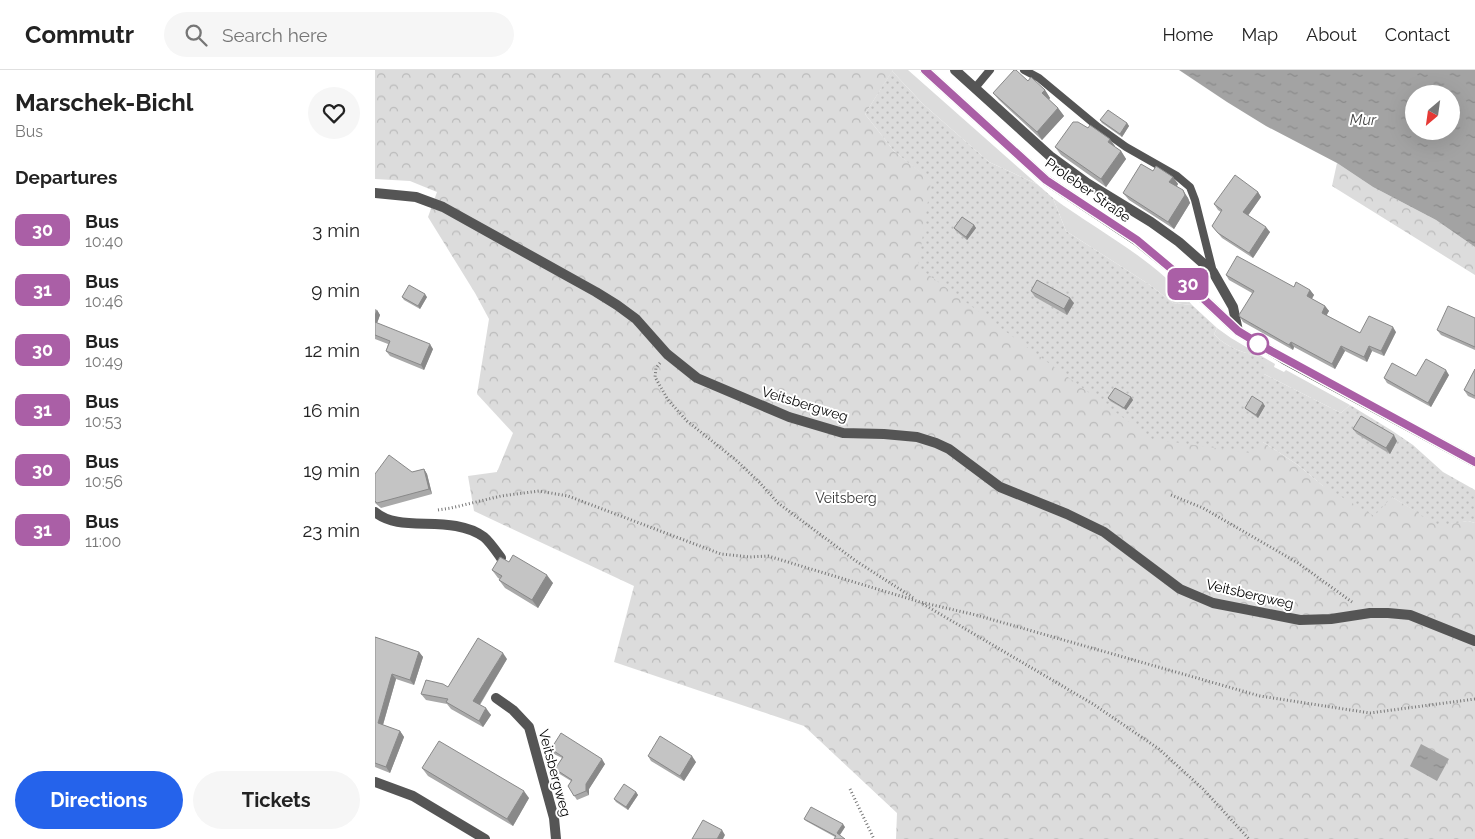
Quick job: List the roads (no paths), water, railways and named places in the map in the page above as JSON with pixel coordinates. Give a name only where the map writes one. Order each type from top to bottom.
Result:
[{"type":"main road","name":"Proleber Straße","points":[[925,70],[1046,180],[1137,240],[1174,271],[1238,331],[1271,351],[1475,462]]},
{"type":"street","name":"Proleber Straße","points":[[955,70],[1050,156],[1087,183],[1151,222],[1179,242],[1213,272],[1233,307],[1238,331]]},
{"type":"street","name":"Veitsbergweg","points":[[375,192],[416,197],[443,207],[617,305],[636,319],[667,354],[697,378],[789,417],[843,433],[917,437],[936,443],[949,449],[1000,487],[1067,514],[1104,532],[1180,590],[1213,603],[1300,620],[1331,619],[1370,613],[1410,615],[1475,641]]},
{"type":"street","points":[[375,512],[390,522],[464,526],[485,538],[501,558]]},
{"type":"street","name":"Veitsbergweg","points":[[496,698],[513,710],[529,727],[554,818],[556,839]]},
{"type":"street","points":[[375,782],[413,796],[485,839]]},
{"type":"lane","points":[[975,88],[990,70]]},
{"type":"lane","points":[[1024,70],[1039,78],[1097,127],[1126,147],[1177,176],[1189,187],[1195,200],[1213,272]]},
{"type":"water","name":"Mur","points":[[1179,70],[1475,70],[1475,247],[1436,220],[1373,187],[1337,163],[1266,126]]},
{"type":"water","points":[[1421,744],[1449,759],[1437,781],[1410,766]]},
{"type":"park label","name":"Veitsberg","points":[[846,498]]}]
